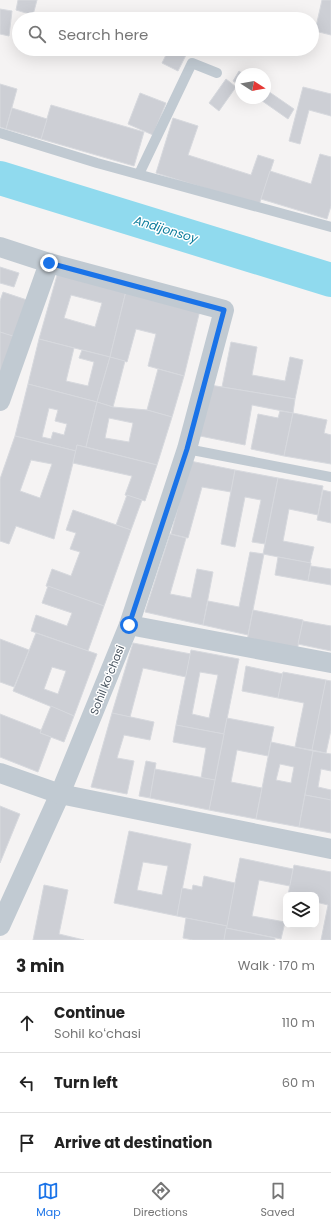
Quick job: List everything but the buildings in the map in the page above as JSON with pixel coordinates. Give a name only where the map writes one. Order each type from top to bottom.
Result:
[{"type":"street","points":[[0,247],[49,263],[0,401]]},
{"type":"street","name":"Sohil koʻchasi","points":[[0,926],[60,794],[129,625],[187,449],[224,310],[49,263]]},
{"type":"street","points":[[129,625],[331,663]]},
{"type":"street","points":[[0,773],[60,794],[331,849]]},
{"type":"lane","points":[[139,174],[192,63],[217,73]]},
{"type":"lane","points":[[0,133],[139,174],[331,227]]},
{"type":"lane","points":[[187,449],[331,477]]},
{"type":"waterway","name":"Andijonsoy","points":[[0,178],[331,280]]},
{"type":"route","points":[[49,263],[224,310],[187,449],[129,625]]}]
